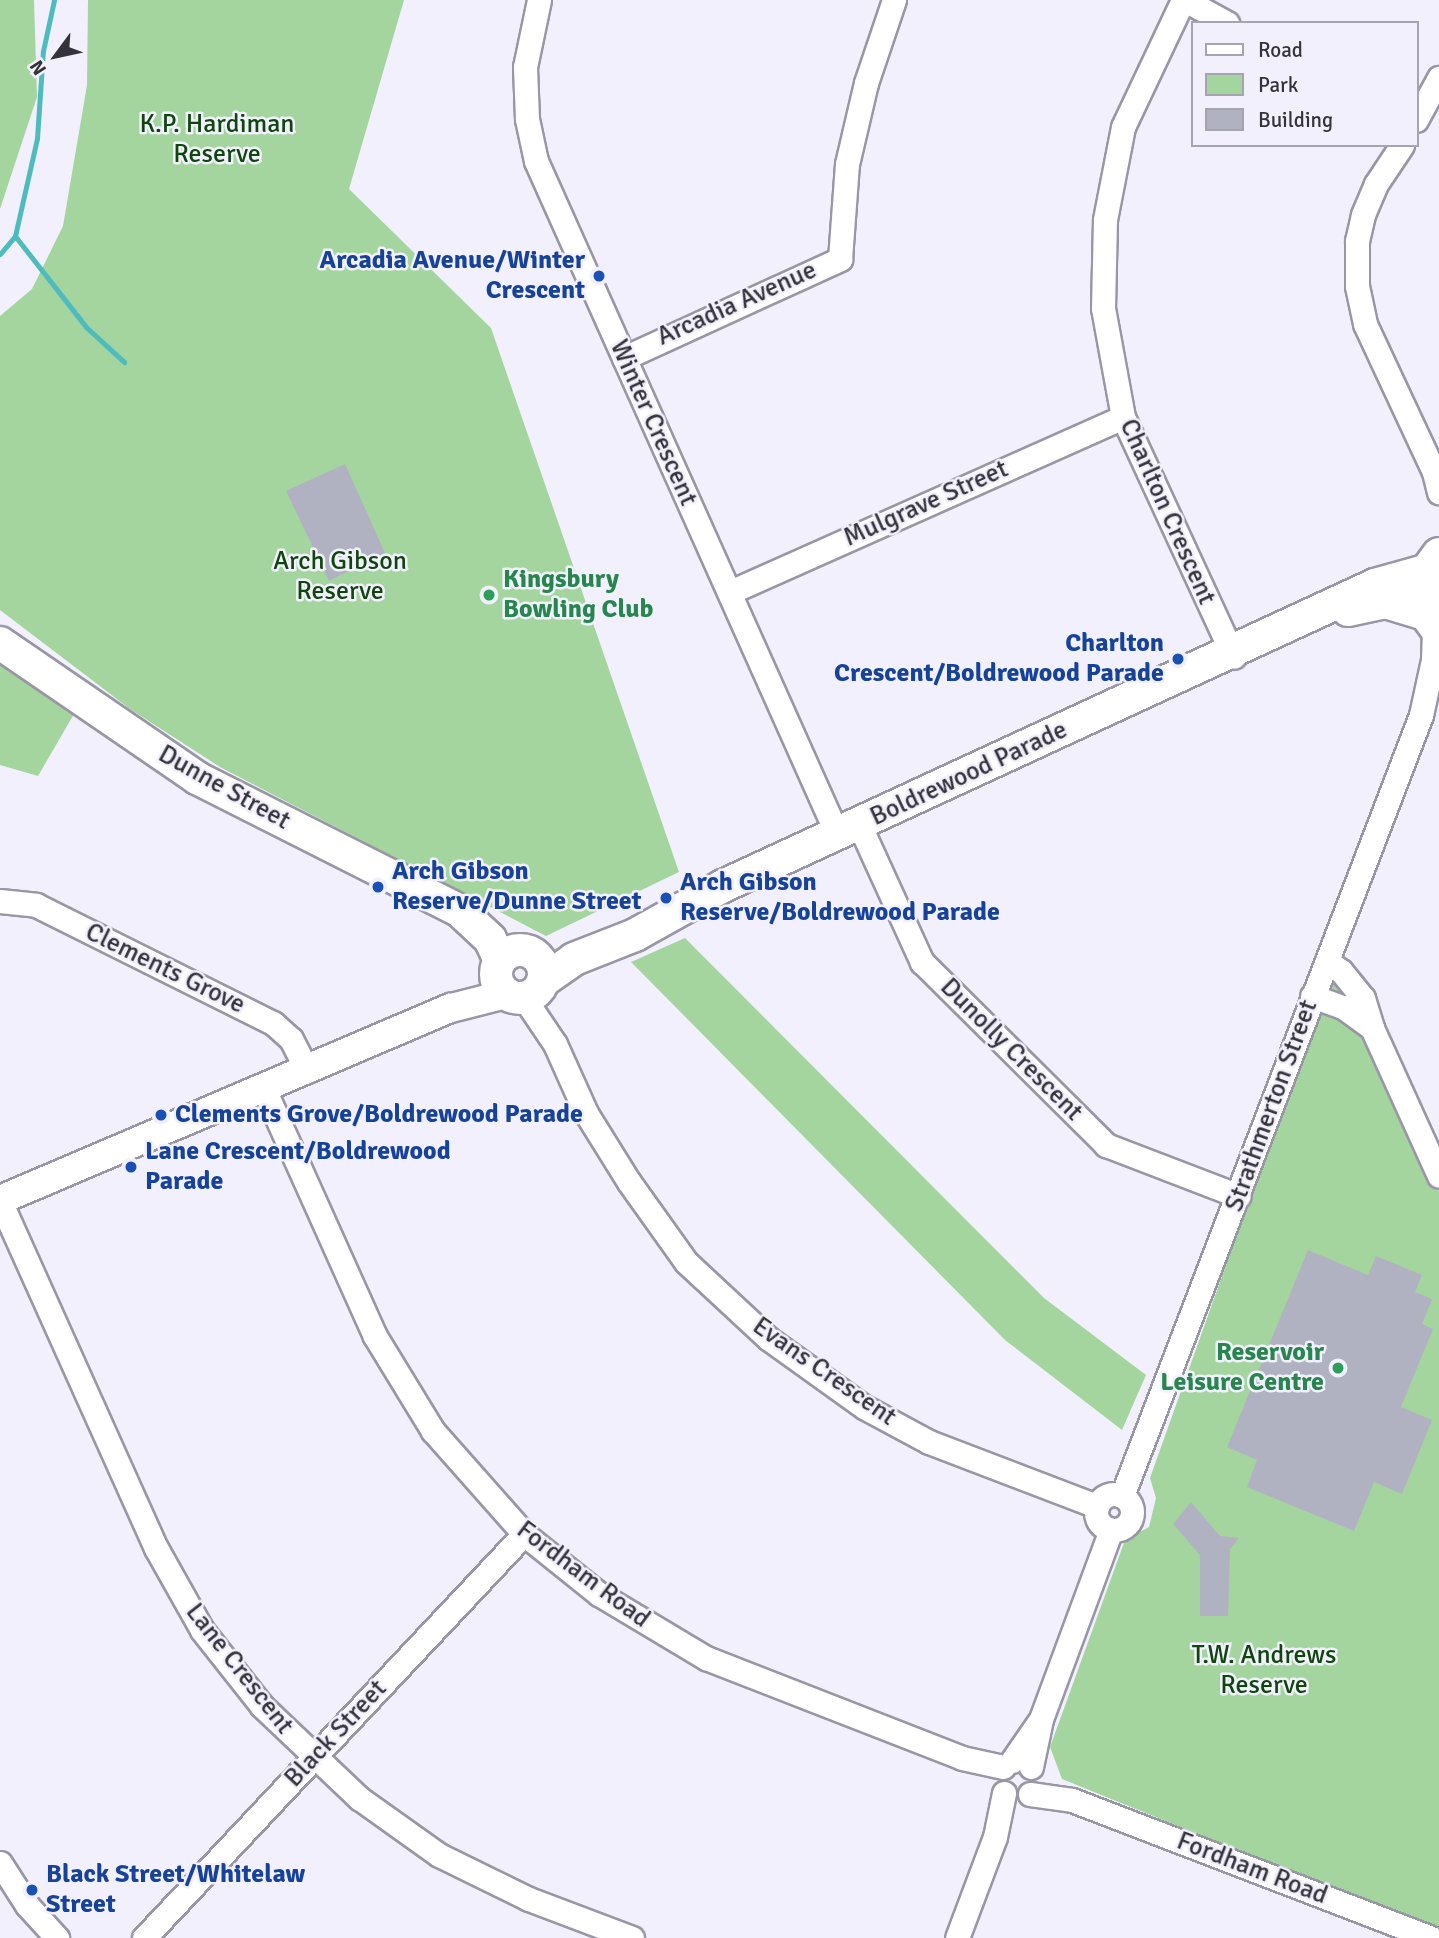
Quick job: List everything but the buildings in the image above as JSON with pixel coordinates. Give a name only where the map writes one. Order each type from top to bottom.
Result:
[{"type":"main road","name":"Boldrewood Parade","points":[[522,975],[627,921],[723,886],[1226,657],[1375,585],[1433,563]]},
{"type":"main road","points":[[1433,563],[1423,593],[1434,623]]},
{"type":"main road","name":"Boldrewood Parade","points":[[1226,657],[1356,607],[1385,602],[1434,623]]},
{"type":"main road","name":"Dunne Street","points":[[0,643],[197,778],[460,911],[522,975]]},
{"type":"street","name":"Winter Crescent","points":[[539,0],[525,67],[527,118],[537,161],[730,592],[848,829]]},
{"type":"street","name":"Arcadia Avenue","points":[[624,358],[840,258],[847,164],[866,83],[894,0]]},
{"type":"street","points":[[1184,0],[1223,21]]},
{"type":"street","name":"Charlton Crescent","points":[[1184,0],[1123,127],[1105,220],[1103,308],[1123,417],[1226,657]]},
{"type":"street","points":[[1418,116],[1439,78]]},
{"type":"street","points":[[1399,152],[1376,184],[1357,242],[1360,310],[1437,481]]},
{"type":"street","name":"Mulgrave Street","points":[[730,592],[1123,417]]},
{"type":"street","name":"Strathmerton Street","points":[[1122,1496],[1421,715],[1433,660],[1434,623]]},
{"type":"street","name":"Strathmerton Street","points":[[1421,715],[1439,685]]},
{"type":"street","name":"Dunolly Crescent","points":[[848,829],[922,961],[1106,1145],[1239,1196]]},
{"type":"street","name":"Clements Grove","points":[[0,901],[36,905],[274,1023],[291,1039],[307,1070]]},
{"type":"street","points":[[1326,961],[1341,971],[1363,998],[1372,1028],[1439,1176]]},
{"type":"street","name":"Boldrewood Parade","points":[[0,1201],[264,1089],[522,975]]},
{"type":"street","name":"Evans Crescent","points":[[522,975],[610,1156],[678,1251],[769,1339],[864,1407],[929,1442],[1097,1506]]},
{"type":"street","points":[[1312,996],[1343,1007],[1372,1028]]},
{"type":"street","name":"Fordham Road","points":[[264,1089],[375,1336],[433,1431],[524,1534],[599,1594],[706,1658],[1432,1938]]},
{"type":"street","name":"Lane Crescent","points":[[0,1201],[162,1560],[202,1630],[262,1706],[313,1759],[439,1855],[528,1899],[632,1938]]},
{"type":"street","points":[[957,1938],[1111,1530],[1130,1520],[1132,1509],[1122,1496],[1110,1494],[1097,1506],[1097,1519],[1111,1530]]},
{"type":"street","name":"Black Street","points":[[144,1936],[524,1534]]},
{"type":"street","points":[[0,1863],[27,1905],[57,1938]]},
{"type":"street","points":[[27,1905],[30,1938]]},
{"type":"green space","points":[[0,0],[34,0],[37,97],[0,209]]},
{"type":"green space","name":"Arch Gibson Reserve","points":[[88,0],[404,0],[349,189],[491,328],[679,872],[546,936],[220,767],[130,709],[0,610],[0,316],[32,289],[63,226],[87,85]]},
{"type":"green space","points":[[0,662],[74,714],[38,776],[0,765]]},
{"type":"green space","points":[[685,938],[1044,1298],[1146,1375],[1122,1430],[1005,1340],[631,962]]},
{"type":"green space","name":"T.W. Andrews Reserve","points":[[1327,982],[1340,986],[1352,999],[1439,1192],[1439,1932],[1062,1779],[1050,1747],[1125,1540],[1149,1527],[1156,1498],[1150,1478]]},
{"type":"waterway","points":[[0,254],[15,236],[37,138],[43,51],[54,0]]},
{"type":"waterway","points":[[15,236],[86,327],[124,362]]},
{"type":"place","name":"Arcadia Avenue/Winter Crescent","points":[[599,276]]},
{"type":"place","name":"Kingsbury Bowling Club","points":[[489,595]]},
{"type":"place","name":"Charlton Crescent/Boldrewood Parade","points":[[1178,659]]},
{"type":"place","name":"Arch Gibson Reserve/Dunne Street","points":[[378,887]]},
{"type":"place","name":"Arch Gibson Reserve/Boldrewood Parade","points":[[666,898]]},
{"type":"place","name":"Clements Grove/Boldrewood Parade","points":[[161,1115]]},
{"type":"place","name":"Lane Crescent/Boldrewood Parade","points":[[131,1167]]},
{"type":"place","name":"Reservoir Leisure Centre","points":[[1338,1368]]},
{"type":"place","name":"Black Street/Whitelaw Street","points":[[32,1890]]},
{"type":"park label","name":"K.P. Hardiman Reserve","points":[[217,140]]}]
